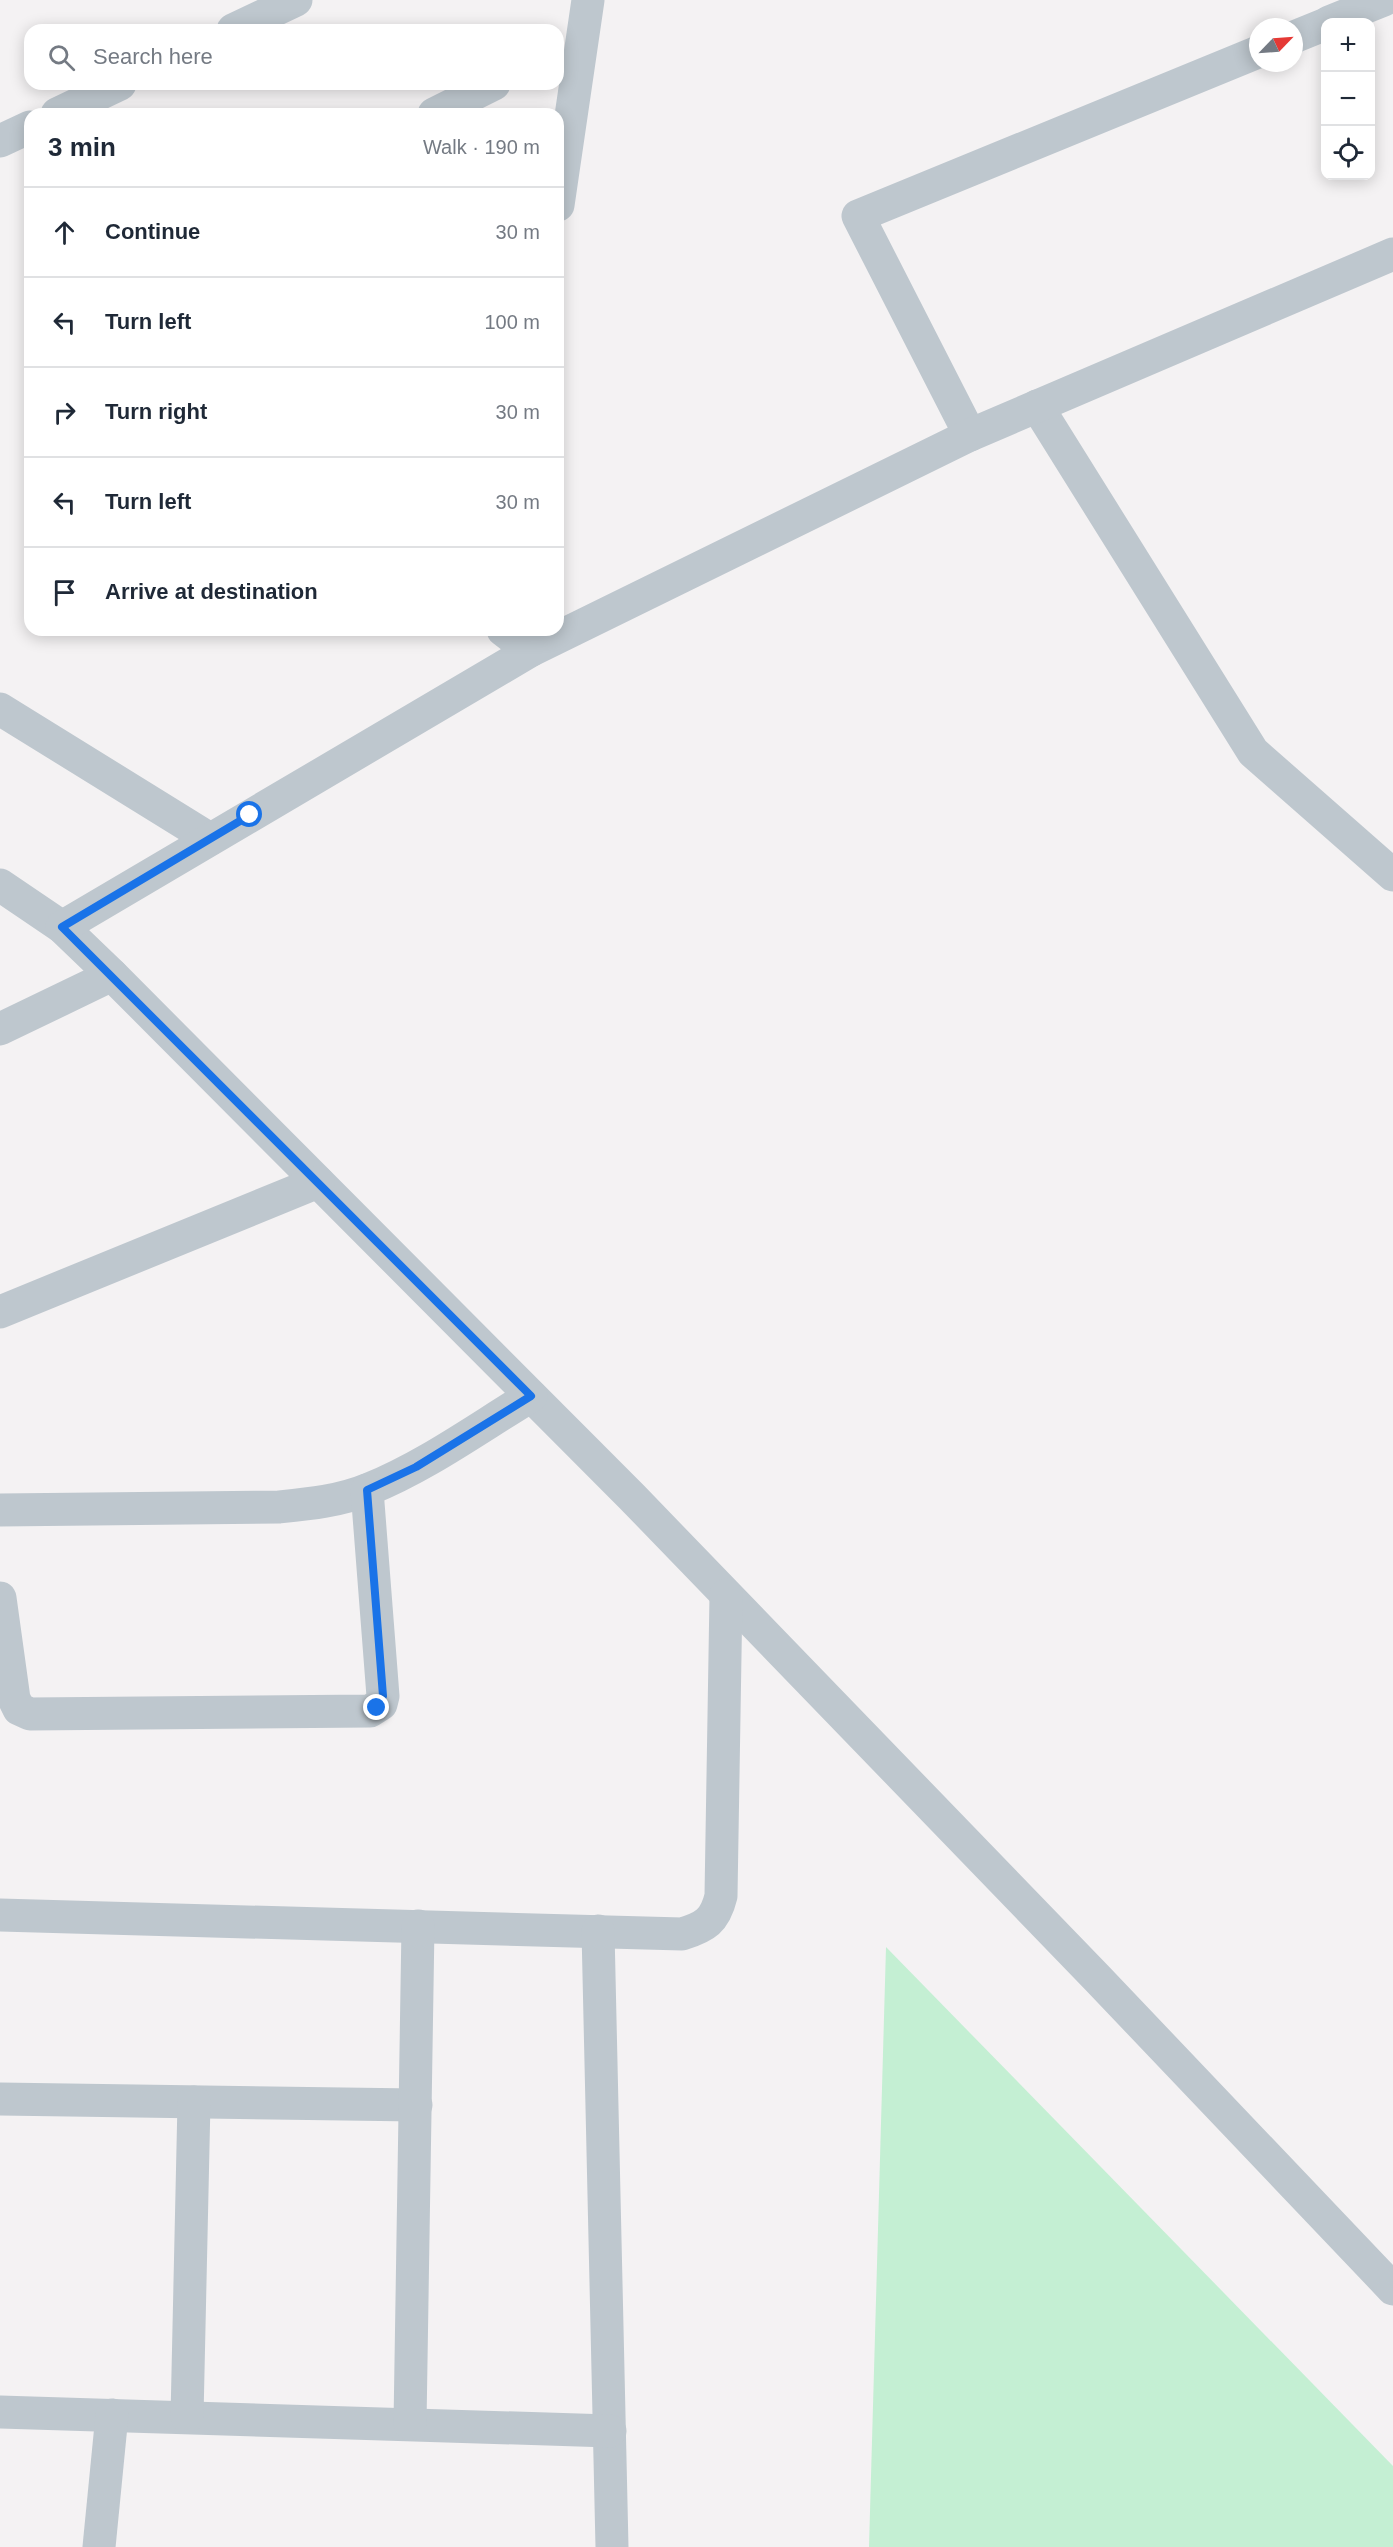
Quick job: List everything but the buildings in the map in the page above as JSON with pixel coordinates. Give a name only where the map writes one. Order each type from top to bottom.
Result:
[{"type":"street","points":[[246,24],[296,0]]},
{"type":"street","points":[[564,126],[570,46],[588,0]]},
{"type":"street","points":[[1340,18],[1384,0]]},
{"type":"street","points":[[1303,33],[1321,26]]},
{"type":"street","points":[[970,435],[858,216],[1249,56]]},
{"type":"street","points":[[70,108],[107,90]]},
{"type":"street","points":[[446,108],[482,90]]},
{"type":"street","points":[[0,141],[24,130]]},
{"type":"street","points":[[564,634],[970,435],[1393,254]]},
{"type":"street","points":[[1037,406],[1253,752],[1393,875]]},
{"type":"street","points":[[511,636],[530,651]]},
{"type":"street","points":[[62,927],[530,651],[561,636]]},
{"type":"street","points":[[0,709],[210,839]]},
{"type":"street","points":[[0,885],[62,927],[112,975],[531,1396],[1097,1978],[1393,2289]]},
{"type":"street","points":[[0,1029],[112,975]]},
{"type":"street","points":[[0,1312],[318,1182]]},
{"type":"street","points":[[0,1510],[279,1507],[322,1502],[367,1490],[416,1467],[531,1396]]},
{"type":"street","points":[[0,1598],[14,1699],[19,1709],[30,1714],[370,1711],[381,1704],[383,1696],[367,1490]]},
{"type":"street","points":[[0,1915],[682,1934],[698,1929],[709,1922],[718,1911],[721,1896],[726,1595]]},
{"type":"street","points":[[410,2424],[418,1926]]},
{"type":"street","points":[[598,1931],[612,2547]]},
{"type":"street","points":[[0,2099],[416,2105]]},
{"type":"street","points":[[187,2417],[194,2102]]},
{"type":"street","points":[[0,2412],[610,2431]]},
{"type":"street","points":[[99,2547],[112,2415]]},
{"type":"green space","points":[[886,1947],[1393,2466],[1393,2547],[869,2547]]},
{"type":"route","points":[[250,815],[62,927],[531,1396],[416,1467],[367,1490],[383,1696],[377,1708]]}]
